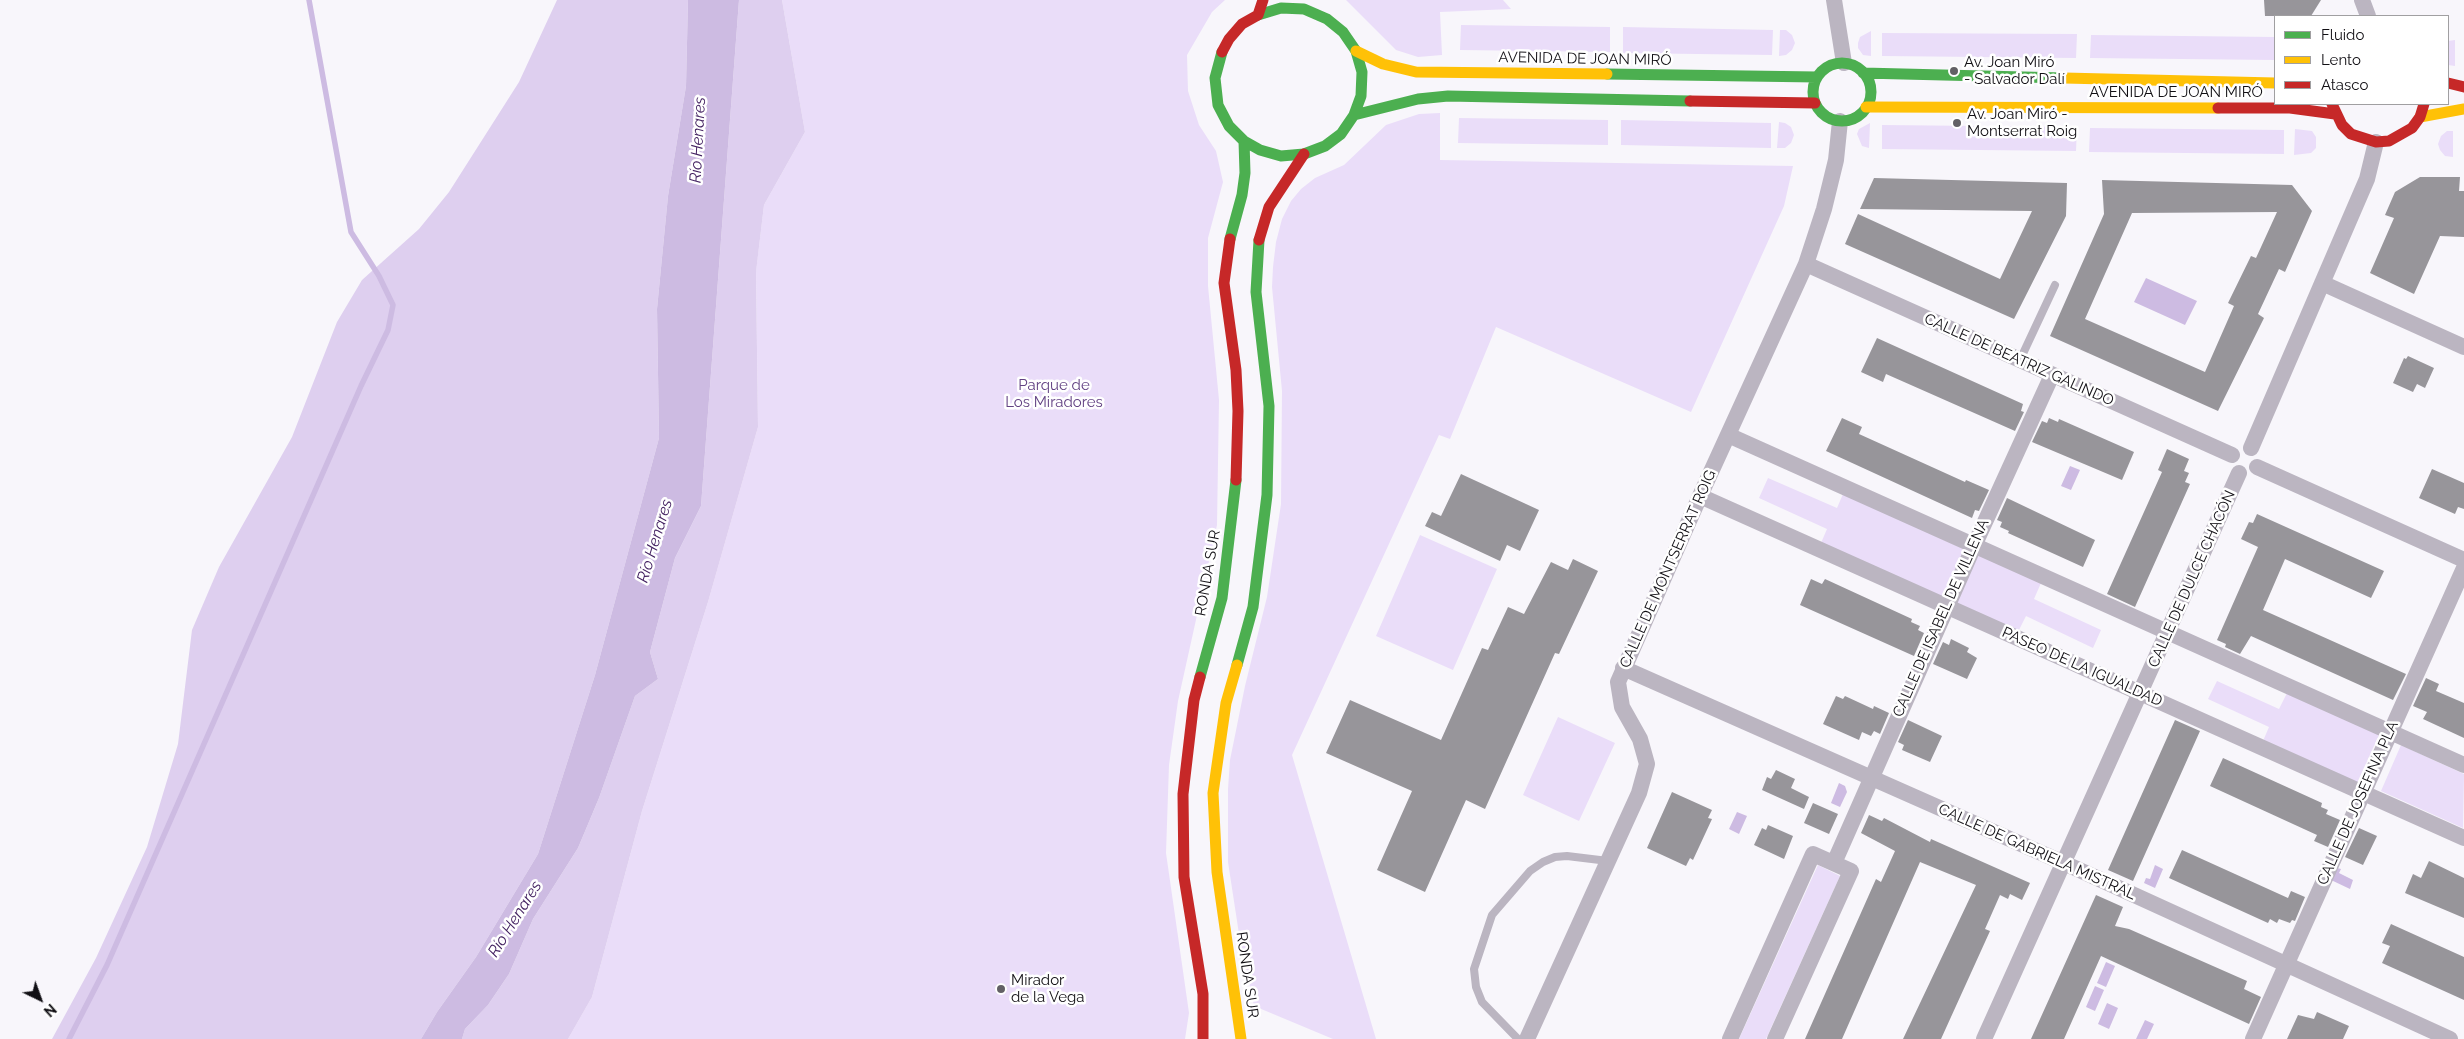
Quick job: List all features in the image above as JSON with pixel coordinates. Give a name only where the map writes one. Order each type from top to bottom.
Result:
[{"type":"main road","points":[[1258,15],[1263,0]]},
{"type":"main road","points":[[1321,0],[1328,19]]},
{"type":"main road","points":[[1281,8],[1304,9],[1328,19],[1343,32],[1356,51],[1362,72],[1361,96],[1354,116],[1341,134],[1325,146],[1304,154],[1281,156],[1260,150],[1244,141],[1229,126],[1218,105],[1215,78],[1219,57],[1228,39],[1242,24],[1258,15],[1281,8]]},
{"type":"main road","name":"AVENIDA DE JOAN MIRÓ","points":[[1356,51],[1382,64],[1416,72],[1817,77]]},
{"type":"main road","points":[[1844,63],[1826,67],[1817,77],[1813,90],[1815,103],[1823,114],[1840,121],[1857,116],[1866,107],[1870,94],[1870,85],[1863,73]]},
{"type":"main road","name":"AVENIDA DE JOAN MIRÓ","points":[[1844,63],[1853,65],[1863,73],[2274,83]]},
{"type":"main road","points":[[2449,83],[2464,88]]},
{"type":"main road","points":[[1354,116],[1418,99],[1448,96],[1815,103]]},
{"type":"main road","points":[[2334,109],[2351,134],[2363,140],[2376,142],[2389,141],[2402,136],[2412,128],[2420,117],[2424,105]]},
{"type":"main road","name":"AVENIDA DE JOAN MIRÓ","points":[[1866,107],[2334,109]]},
{"type":"main road","points":[[2420,117],[2464,109]]},
{"type":"main road","name":"RONDA SUR","points":[[1202,1039],[1203,994],[1184,877],[1183,794],[1194,700],[1222,598],[1236,490],[1238,411],[1236,370],[1224,283],[1228,247],[1242,195],[1245,173],[1244,141]]},
{"type":"main road","name":"RONDA SUR","points":[[1240,1039],[1217,872],[1213,793],[1226,703],[1253,607],[1267,495],[1269,406],[1256,292],[1257,249],[1260,230],[1270,207],[1304,154]]},
{"type":"street","points":[[1834,0],[1844,63]]},
{"type":"street","points":[[2362,0],[2368,15]]},
{"type":"street","name":"CALLE DE MONTSERRAT ROIG","points":[[1527,1039],[1639,793],[1647,764],[1640,739],[1618,696],[1618,682],[1700,496],[1806,264],[1824,209],[1836,160],[1840,121]]},
{"type":"street","points":[[2250,448],[2370,172],[2376,142]]},
{"type":"street","name":"CALLE DE BEATRIZ GALINDO","points":[[1806,264],[2232,455]]},
{"type":"street","points":[[2322,283],[2464,347]]},
{"type":"street","name":"CALLE DE ISABEL DE VILLENA","points":[[1834,863],[1870,777],[2052,375]]},
{"type":"street","points":[[1728,435],[2168,634],[2464,765]]},
{"type":"street","points":[[2250,448],[2259,459],[2257,467],[2246,475],[2239,473],[2233,469],[2232,455],[2237,449],[2250,448]]},
{"type":"street","points":[[2257,467],[2464,560]]},
{"type":"street","name":"CALLE DE DULCE CHACÓN","points":[[1984,1039],[2239,473]]},
{"type":"street","name":"PASEO DE LA IGUALDAD","points":[[1700,496],[2464,838]]},
{"type":"street","name":"CALLE DE JOSEFINA PLA","points":[[2253,1039],[2464,568]]},
{"type":"street","name":"CALLE DE GABRIELA MISTRAL","points":[[1623,668],[2064,863],[2450,1039]]},
{"type":"street","points":[[1730,1039],[1813,854],[1851,871],[1775,1039]]},
{"type":"lane","points":[[2020,361],[2055,285]]},
{"type":"lane","points":[[1518,1039],[1482,1002],[1476,987],[1474,969],[1492,915],[1530,871],[1543,862],[1554,857],[1567,856],[1608,861]]},
{"type":"green space","name":"Parque de Los Miradores","points":[[782,0],[1225,0],[1212,12],[1187,55],[1188,91],[1199,125],[1216,151],[1223,182],[1208,238],[1208,286],[1219,400],[1217,525],[1178,701],[1169,765],[1166,853],[1189,1013],[1185,1039],[568,1039],[592,997],[642,811],[708,602],[758,427],[756,271],[764,205],[805,132]]},
{"type":"green space","points":[[1346,0],[1503,0],[1511,9],[1440,12],[1442,55],[1418,57],[1396,50]]},
{"type":"green space","points":[[1461,25],[1610,27],[1610,52],[1460,50]]},
{"type":"green space","points":[[1623,27],[1773,30],[1772,55],[1623,53]]},
{"type":"green space","points":[[1780,30],[1786,30],[1792,35],[1795,43],[1792,50],[1786,55],[1779,56]]},
{"type":"green space","points":[[1871,31],[1871,56],[1863,55],[1858,48],[1860,37]]},
{"type":"green space","points":[[1882,33],[2077,34],[2076,58],[1882,56]]},
{"type":"green space","points":[[2091,35],[2274,37],[2274,60],[2090,58]]},
{"type":"green space","points":[[2455,40],[2455,66],[2449,65],[2449,41]]},
{"type":"green space","points":[[1440,113],[1440,160],[1793,166],[1784,206],[1691,412],[1496,327],[1450,439],[1439,435],[1292,755],[1376,1039],[1333,1039],[1254,1006],[1239,934],[1228,862],[1230,760],[1245,686],[1267,597],[1281,504],[1282,391],[1272,287],[1273,267],[1276,242],[1282,219],[1291,201],[1301,189],[1315,178],[1344,165],[1386,125],[1419,114]]},
{"type":"green space","points":[[1459,118],[1608,120],[1608,145],[1458,143]]},
{"type":"green space","points":[[1621,120],[1771,123],[1771,148],[1621,145]]},
{"type":"green space","points":[[1779,122],[1791,127],[1794,135],[1791,143],[1785,148],[1777,148]]},
{"type":"green space","points":[[1870,123],[1869,148],[1862,146],[1857,134],[1859,129]]},
{"type":"green space","points":[[1882,125],[2077,127],[2076,151],[1882,149]]},
{"type":"green space","points":[[2090,128],[2284,130],[2284,154],[2089,152]]},
{"type":"green space","points":[[2295,129],[2312,131],[2316,137],[2316,148],[2311,153],[2294,155]]},
{"type":"green space","points":[[2447,131],[2453,131],[2453,157],[2445,156],[2438,144],[2441,136]]},
{"type":"green space","points":[[1768,478],[1837,508],[1843,494],[1964,549],[1943,597],[1821,543],[1827,529],[1759,498]]},
{"type":"green space","points":[[1420,535],[1497,569],[1453,670],[1376,636]]},
{"type":"green space","points":[[1978,554],[2041,583],[2034,599],[2101,630],[2093,648],[2026,616],[2018,632],[1955,602]]},
{"type":"green space","points":[[2217,681],[2279,709],[2287,693],[2379,735],[2357,783],[2263,741],[2269,727],[2208,699]]},
{"type":"green space","points":[[1558,717],[1615,743],[1579,821],[1523,795]]},
{"type":"green space","points":[[2401,745],[2464,774],[2463,828],[2381,791]]},
{"type":"green space","points":[[1818,865],[1840,876],[1766,1039],[1739,1039]]},
{"type":"shaded area","points":[[557,0],[688,0],[686,86],[668,196],[657,309],[659,438],[595,675],[538,854],[476,957],[437,1012],[421,1039],[52,1039],[96,958],[147,847],[178,744],[192,630],[219,567],[292,437],[337,322],[362,280],[419,229],[449,192],[519,82]]},
{"type":"shaded area","points":[[739,0],[782,0],[805,132],[764,205],[756,272],[758,427],[708,602],[642,811],[592,997],[568,1039],[462,1039],[465,1029],[488,1005],[509,974],[533,919],[578,848],[599,798],[635,696],[658,679],[650,652],[675,558],[701,506]]},
{"type":"water","name":"Río Henares","points":[[688,0],[739,0],[701,506],[675,558],[650,652],[658,679],[635,696],[599,798],[578,848],[533,919],[509,974],[488,1005],[465,1029],[462,1039],[421,1039],[437,1012],[476,957],[538,854],[595,675],[659,438],[657,309],[668,196],[686,86]]},
{"type":"water","points":[[2146,278],[2197,301],[2185,325],[2134,302]]},
{"type":"water","points":[[2070,466],[2080,470],[2071,490],[2061,486]]},
{"type":"water","points":[[1839,783],[1845,786],[1847,792],[1840,807],[1831,803]]},
{"type":"water","points":[[1737,812],[1747,816],[1739,834],[1729,829]]},
{"type":"water","points":[[2155,865],[2163,869],[2155,888],[2144,883],[2146,878],[2150,879]]},
{"type":"water","points":[[2337,868],[2341,869],[2339,873],[2353,880],[2350,889],[2331,880]]},
{"type":"water","points":[[2106,962],[2115,966],[2106,987],[2097,983]]},
{"type":"water","points":[[2095,986],[2104,990],[2095,1011],[2086,1007]]},
{"type":"water","points":[[2107,1003],[2118,1008],[2109,1029],[2098,1024]]},
{"type":"water","points":[[2145,1020],[2154,1024],[2147,1039],[2136,1039]]},
{"type":"building","points":[[2264,0],[2321,0],[2312,15],[2265,16]]},
{"type":"building","points":[[2420,177],[2460,177],[2459,191],[2464,191],[2464,237],[2440,236],[2414,294],[2370,273],[2394,218],[2385,215],[2395,192]]},
{"type":"building","points":[[1874,178],[2067,183],[2066,216],[2014,319],[1845,244],[1858,214],[2000,279],[2032,211],[1860,209]]},
{"type":"building","points":[[2102,180],[2292,185],[2312,211],[2285,272],[2279,269],[2258,314],[2264,318],[2218,411],[2050,336],[2104,214]],"holes":[[[2277,212],[2256,258],[2251,256],[2228,303],[2234,306],[2205,372],[2085,319],[2132,213]]]},
{"type":"building","points":[[1877,338],[2023,404],[2021,411],[2024,412],[2015,431],[1886,374],[1883,382],[1861,372]]},
{"type":"building","points":[[2408,356],[2434,368],[2425,388],[2417,384],[2413,392],[2393,383],[2404,358],[2406,359]]},
{"type":"building","points":[[1842,418],[1862,427],[1859,434],[1965,482],[1966,480],[1989,490],[1979,511],[1975,510],[1972,518],[1826,451]]},
{"type":"building","points":[[2049,418],[2058,422],[2059,419],[2134,452],[2122,480],[2032,442],[2042,421],[2047,423]]},
{"type":"building","points":[[2167,449],[2189,459],[2184,471],[2189,473],[2185,482],[2190,484],[2135,607],[2107,594],[2162,472],[2158,470]]},
{"type":"building","points":[[2432,469],[2464,483],[2464,509],[2458,507],[2455,514],[2419,498]]},
{"type":"building","points":[[1461,474],[1539,510],[1520,551],[1507,545],[1500,561],[1425,526],[1432,512],[1441,516]]},
{"type":"building","points":[[2007,498],[2095,540],[2083,567],[2008,533],[2009,531],[2000,527],[2002,522],[1997,520]]},
{"type":"building","points":[[2257,514],[2384,571],[2371,598],[2285,559],[2263,610],[2406,674],[2393,700],[2251,636],[2240,654],[2225,647],[2226,644],[2217,640],[2258,547],[2241,539],[2249,522],[2253,523]]},
{"type":"building","points":[[1573,559],[1598,571],[1559,654],[1555,653],[1485,809],[1466,800],[1425,892],[1377,870],[1412,791],[1326,753],[1350,700],[1441,740],[1482,648],[1488,650],[1508,607],[1524,614],[1551,562],[1568,570]]},
{"type":"building","points":[[1811,579],[1822,584],[1825,579],[1912,619],[1911,622],[1920,626],[1918,630],[1924,633],[1914,656],[1800,605]]},
{"type":"building","points":[[1951,639],[1969,648],[1967,652],[1977,658],[1967,679],[1933,664],[1943,642],[1949,645]]},
{"type":"building","points":[[2426,678],[2439,684],[2436,691],[2464,703],[2464,738],[2423,719],[2427,712],[2413,706]]},
{"type":"building","points":[[1836,696],[1843,699],[1845,696],[1873,709],[1874,706],[1889,713],[1880,734],[1874,731],[1871,736],[1862,732],[1859,740],[1823,724]]},
{"type":"building","points":[[1908,720],[1942,736],[1930,762],[1902,750],[1904,745],[1898,742]]},
{"type":"building","points":[[2175,720],[2200,731],[2133,881],[2108,870]]},
{"type":"building","points":[[2223,758],[2322,803],[2321,807],[2328,810],[2326,814],[2340,820],[2328,847],[2314,841],[2317,835],[2210,786]]},
{"type":"building","points":[[1776,770],[1795,779],[1791,788],[1809,797],[1804,809],[1762,790],[1767,777],[1771,779]]},
{"type":"building","points":[[1672,792],[1712,810],[1708,818],[1712,819],[1693,860],[1690,858],[1686,866],[1647,848]]},
{"type":"building","points":[[1813,803],[1838,814],[1829,834],[1804,823]]},
{"type":"building","points":[[1869,815],[1882,821],[1884,818],[1930,842],[1931,839],[2030,883],[2022,900],[2010,894],[2008,899],[2000,895],[1985,929],[1990,931],[1941,1039],[1903,1039],[1976,885],[1920,862],[1842,1039],[1805,1039],[1876,879],[1881,882],[1895,851],[1861,833]]},
{"type":"building","points":[[1768,825],[1793,836],[1784,859],[1754,845],[1762,828],[1766,830]]},
{"type":"building","points":[[2359,828],[2377,836],[2363,865],[2345,857]]},
{"type":"building","points":[[2182,850],[2288,898],[2291,891],[2305,897],[2295,921],[2292,920],[2290,923],[2279,919],[2277,923],[2270,919],[2268,923],[2169,878]]},
{"type":"building","points":[[2429,861],[2464,878],[2464,918],[2405,893],[2413,874],[2421,878]]},
{"type":"building","points":[[2096,895],[2123,907],[2115,926],[2129,929],[2247,981],[2244,989],[2261,997],[2249,1024],[2101,956],[2064,1039],[2031,1039]]},
{"type":"building","points":[[2391,924],[2464,957],[2464,1000],[2382,963],[2390,946],[2382,943]]},
{"type":"building","points":[[2317,1012],[2349,1026],[2343,1039],[2287,1039],[2298,1015],[2314,1019]]},
{"type":"waterway","points":[[69,1039],[107,965],[361,386],[388,330],[393,305],[379,276],[351,232],[309,0]]},
{"type":"traffic: fast","points":[[1222,52],[1215,78],[1218,105],[1229,126],[1244,141],[1260,150],[1281,156],[1304,154],[1325,146],[1341,134],[1354,115],[1361,96],[1362,72],[1356,51],[1343,32],[1327,19],[1304,9],[1281,8],[1258,15]]},
{"type":"traffic: fast","points":[[1842,63],[1853,65],[1866,76],[1871,92],[1869,103],[1858,116],[1842,121],[1831,119],[1818,108],[1813,92],[1815,81],[1826,68],[1842,63]]},
{"type":"traffic: fast","points":[[1863,73],[2064,78]]},
{"type":"traffic: fast","points":[[1607,74],[1817,77]]},
{"type":"traffic: fast","points":[[1354,115],[1418,99],[1448,96],[1690,101]]},
{"type":"traffic: fast","points":[[1230,239],[1242,195],[1245,173],[1244,141]]},
{"type":"traffic: fast","points":[[1237,665],[1253,607],[1267,495],[1269,406],[1256,292],[1259,240]]},
{"type":"traffic: fast","points":[[1200,677],[1222,598],[1236,480]]},
{"type":"traffic: slow","points":[[1356,51],[1383,64],[1416,72],[1607,74]]},
{"type":"traffic: slow","points":[[2064,78],[2274,83]]},
{"type":"traffic: slow","points":[[1866,107],[2218,108]]},
{"type":"traffic: slow","points":[[2420,117],[2464,109]]},
{"type":"traffic: slow","points":[[1237,665],[1226,703],[1213,793],[1217,872],[1241,1039]]},
{"type":"traffic: jam","points":[[1222,52],[1229,39],[1242,24],[1258,15],[1263,0]]},
{"type":"traffic: jam","points":[[2449,83],[2464,87]]},
{"type":"traffic: jam","points":[[1690,101],[1815,103]]},
{"type":"traffic: jam","points":[[2332,105],[2342,125],[2351,134],[2376,142],[2389,141],[2412,128],[2420,117],[2424,105]]},
{"type":"traffic: jam","points":[[2218,108],[2290,108],[2335,114]]},
{"type":"traffic: jam","points":[[1259,240],[1269,207],[1304,154]]},
{"type":"traffic: jam","points":[[1230,239],[1224,283],[1236,370],[1238,411],[1236,480]]},
{"type":"traffic: jam","points":[[1200,677],[1194,700],[1183,794],[1184,877],[1203,994],[1203,1039]]},
{"type":"place","name":"Av. Joan Miró - Salvador Dalí","points":[[1954,71]]},
{"type":"place","name":"Av. Joan Miró - Montserrat Roig","points":[[1957,123]]},
{"type":"place","name":"Mirador de la Vega","points":[[1001,989]]}]
